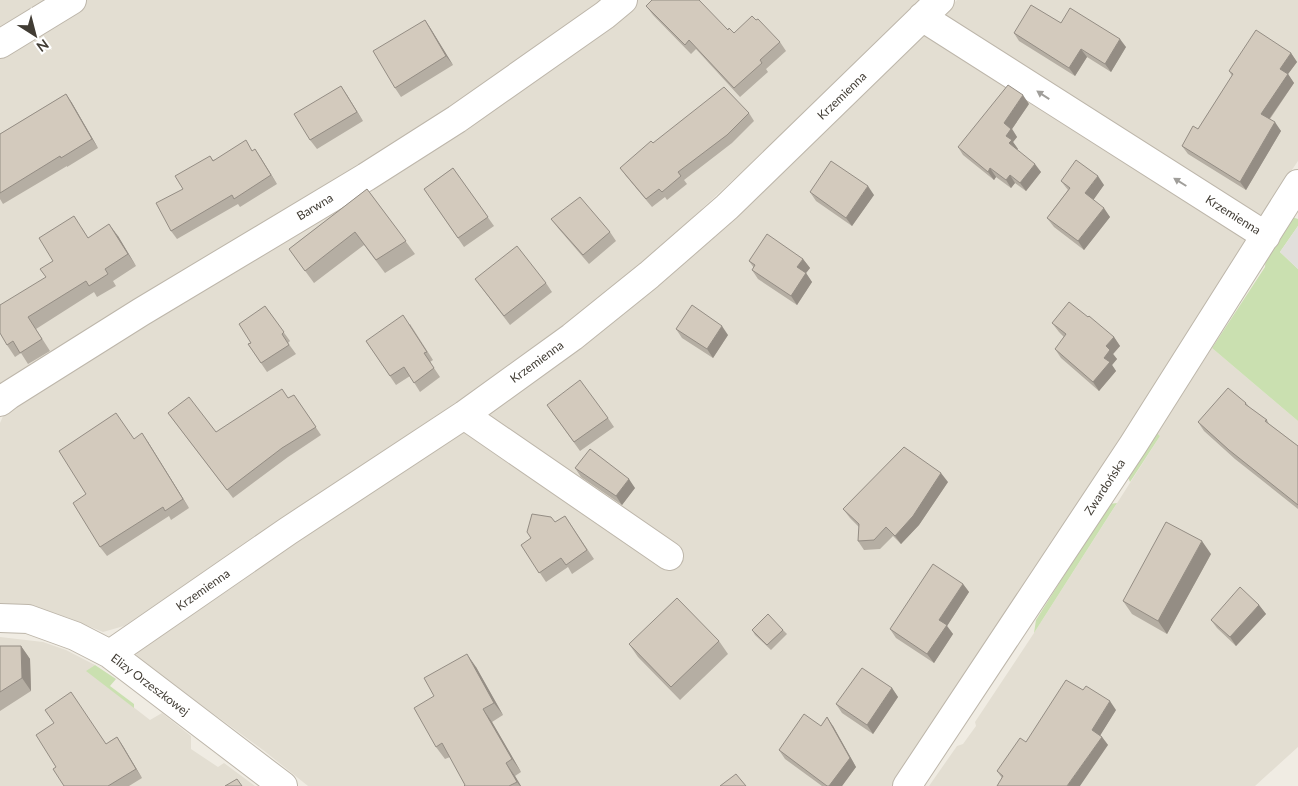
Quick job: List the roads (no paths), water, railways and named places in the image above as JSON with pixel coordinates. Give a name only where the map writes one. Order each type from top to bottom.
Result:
[{"type":"street","points":[[0,44],[72,0]]},
{"type":"street","name":"Barwna","points":[[0,402],[141,312],[366,177],[457,119],[605,15],[623,0]]},
{"type":"street","name":"Krzemienna","points":[[110,654],[288,531],[464,415],[572,337],[649,275],[727,207],[931,9],[1266,236]]},
{"type":"street","name":"Zwardońska","points":[[907,786],[1133,445],[1298,184]]},
{"type":"street","points":[[464,415],[669,556]]},
{"type":"street","name":"Elizy Orzeszkowej","points":[[0,618],[28,619],[75,636],[110,654],[283,786]]}]
